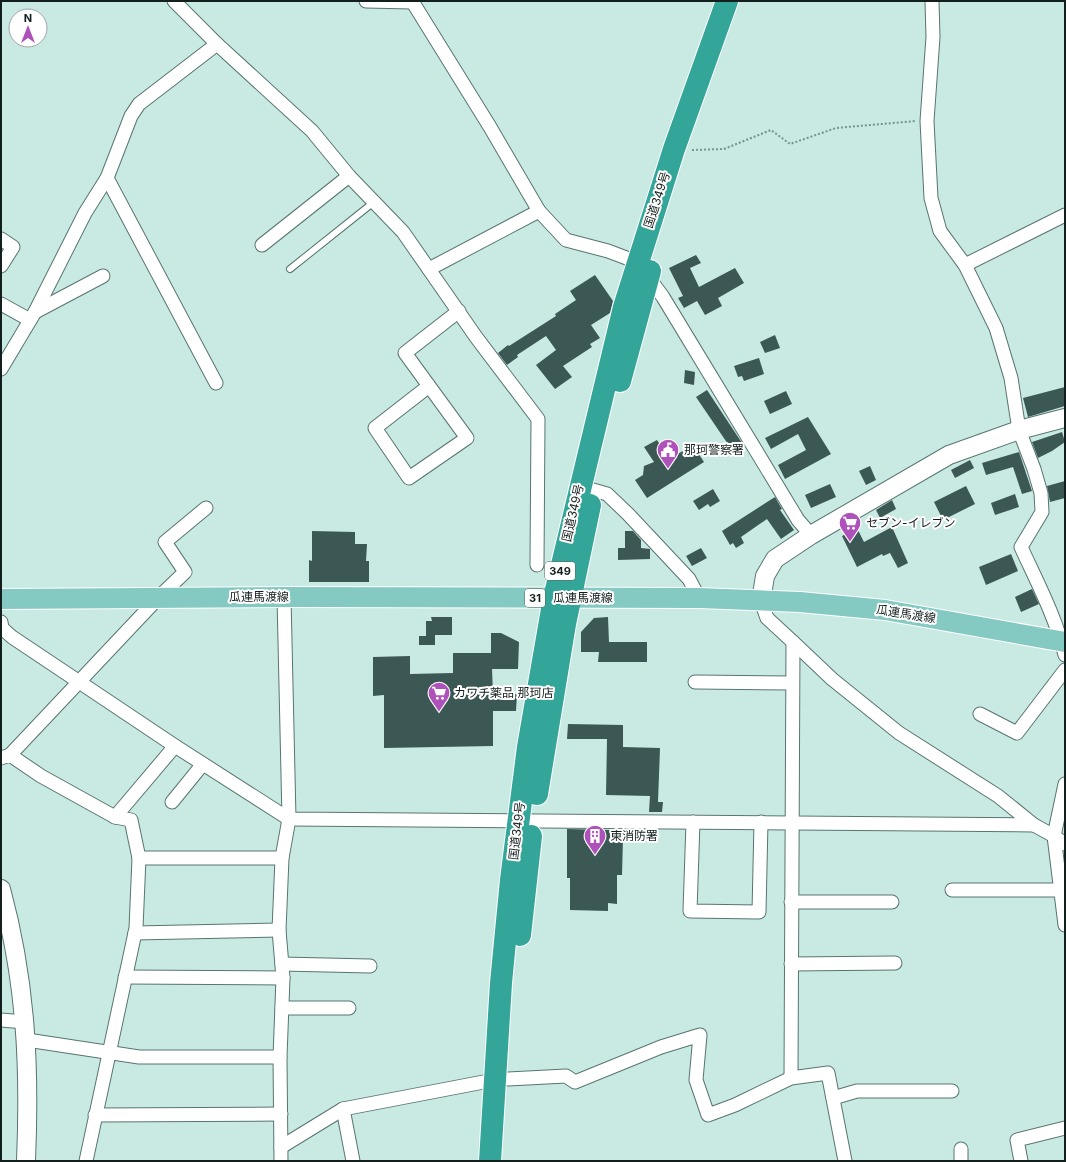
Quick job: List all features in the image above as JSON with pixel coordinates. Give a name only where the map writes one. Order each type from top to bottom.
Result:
[{"type":"highway","name":"国道349号","points":[[562,597],[593,490],[643,270],[674,149],[727,1]]},
{"type":"highway","name":"国道349号","points":[[505,1161],[501,1080],[501,975],[525,820],[528,747],[562,597],[608,366],[742,1]]},
{"type":"highway","name":"国道349号","points":[[490,1161],[501,1080]]},
{"type":"main road","name":"瓜連馬渡線","points":[[2,602],[159,597],[562,597],[699,598],[800,602],[885,610],[1064,646]]},
{"type":"street","points":[[174,1],[216,44],[312,131],[349,176],[403,232],[476,337],[538,419],[537,565]]},
{"type":"street","points":[[366,1],[412,1],[490,127],[539,211],[566,240],[608,251],[643,270],[663,297],[798,520],[811,535]]},
{"type":"street","points":[[932,1],[934,37],[927,120],[931,198],[940,231],[965,265],[996,328],[1011,378],[1019,430],[1034,469],[1041,493],[1042,512],[1021,547],[1064,646]]},
{"type":"street","points":[[1,369],[33,316],[85,213],[107,178],[131,116],[139,104],[216,44]]},
{"type":"street","points":[[262,245],[349,176]]},
{"type":"street","points":[[107,178],[216,383]]},
{"type":"street","points":[[429,269],[539,211]]},
{"type":"street","points":[[965,265],[1065,215]]},
{"type":"street","points":[[1,239],[13,247],[1,266]]},
{"type":"street","points":[[33,316],[103,276]]},
{"type":"street","points":[[1,304],[33,316]]},
{"type":"street","points":[[429,386],[374,428],[409,478],[466,438],[429,386],[405,353],[459,311]]},
{"type":"street","points":[[1065,418],[1019,430],[950,455],[811,535],[775,559],[765,576],[761,601],[767,618],[832,679],[899,733],[998,796],[1034,824],[1065,844]]},
{"type":"street","points":[[593,490],[608,494],[628,514],[688,578],[699,598]]},
{"type":"street","points":[[86,1161],[135,933],[139,858],[131,820],[115,817],[5,757],[159,597],[185,572],[165,542],[206,508]]},
{"type":"street","points":[[281,1161],[280,1057],[283,978],[280,930],[282,858],[289,819],[284,597]]},
{"type":"street","points":[[1,622],[2,628],[12,637],[175,746],[289,819],[1034,824]]},
{"type":"street","points":[[791,1078],[793,642]]},
{"type":"street","points":[[980,714],[1017,733],[1065,670]]},
{"type":"street","points":[[695,682],[792,683]]},
{"type":"street","points":[[115,817],[175,746]]},
{"type":"street","points":[[172,802],[203,764]]},
{"type":"street","points":[[1065,784],[1054,836],[1065,925]]},
{"type":"street","points":[[693,822],[690,911],[759,912],[761,822]]},
{"type":"street","points":[[139,858],[282,858]]},
{"type":"street","points":[[1,889],[14,942],[27,1040],[28,1072],[26,1161]]},
{"type":"street","points":[[952,890],[1060,890]]},
{"type":"street","points":[[791,902],[892,902]]},
{"type":"street","points":[[135,933],[280,930]]},
{"type":"street","points":[[791,964],[895,963]]},
{"type":"street","points":[[282,964],[370,966]]},
{"type":"street","points":[[125,977],[283,978]]},
{"type":"street","points":[[282,1008],[349,1008]]},
{"type":"street","points":[[1,1020],[25,1022]]},
{"type":"street","points":[[281,1147],[344,1109],[501,1080],[566,1076],[575,1082],[661,1047],[700,1035],[696,1080],[708,1115],[735,1105],[791,1078],[828,1073],[845,1161]]},
{"type":"street","points":[[27,1040],[139,1057],[280,1057]]},
{"type":"street","points":[[833,1098],[857,1091],[952,1091]]},
{"type":"street","points":[[344,1109],[354,1161]]},
{"type":"street","points":[[95,1115],[280,1114]]},
{"type":"street","points":[[1021,1161],[1017,1140],[1065,1128]]},
{"type":"lane","points":[[290,269],[374,202]]},
{"type":"path","points":[[688,150],[724,149],[771,130],[790,144],[836,128],[927,120]]},
{"type":"building","points":[[696,255],[701,263],[690,268],[699,287],[735,268],[744,283],[718,298],[722,306],[705,315],[697,301],[684,308],[678,298],[683,296],[669,268]]},
{"type":"building","points":[[595,275],[613,301],[610,313],[591,325],[600,338],[590,344],[592,347],[563,366],[572,377],[555,389],[536,365],[556,350],[546,336],[517,355],[518,357],[507,365],[498,353],[508,345],[509,346],[556,316],[555,314],[576,300],[570,291]]},
{"type":"building","points":[[775,335],[780,348],[765,353],[760,342]]},
{"type":"building","points":[[759,358],[764,374],[744,381],[742,376],[738,377],[734,366]]},
{"type":"building","points":[[685,370],[695,372],[694,385],[684,383]]},
{"type":"building","points":[[1065,387],[1065,406],[1028,417],[1023,398]]},
{"type":"building","points":[[707,390],[744,446],[734,453],[696,397]]},
{"type":"building","points":[[786,391],[792,404],[770,414],[764,401]]},
{"type":"building","points":[[808,417],[831,454],[785,479],[778,465],[806,450],[798,434],[771,449],[765,438]]},
{"type":"building","points":[[1062,432],[1065,442],[1038,458],[1032,442]]},
{"type":"building","name":"那珂警察署","points":[[657,440],[669,459],[693,445],[704,462],[647,498],[635,480],[643,475],[644,466],[654,462],[644,447]]},
{"type":"building","points":[[1019,452],[1032,491],[1022,494],[1013,467],[986,475],[982,463]]},
{"type":"building","points":[[970,460],[974,468],[955,478],[951,470]]},
{"type":"building","points":[[870,466],[876,480],[866,485],[859,471]]},
{"type":"building","points":[[1065,481],[1065,498],[1050,502],[1047,486]]},
{"type":"building","points":[[830,484],[836,497],[811,508],[805,495]]},
{"type":"building","points":[[966,486],[975,504],[943,520],[934,502]]},
{"type":"building","points":[[713,489],[720,501],[710,507],[708,504],[699,510],[693,501]]},
{"type":"building","points":[[1015,494],[1019,507],[995,515],[991,503]]},
{"type":"building","points":[[775,497],[782,509],[780,510],[794,530],[781,539],[767,519],[741,537],[744,543],[736,548],[733,543],[730,545],[722,531]]},
{"type":"building","points":[[892,500],[896,509],[880,518],[876,510]]},
{"type":"building","points":[[892,527],[908,563],[898,568],[890,553],[883,556],[882,554],[857,567],[842,536],[857,528],[864,542]]},
{"type":"building","points":[[312,531],[355,532],[355,544],[367,544],[366,561],[369,561],[369,582],[309,582],[309,560],[312,561]]},
{"type":"building","points":[[625,531],[633,531],[641,540],[641,548],[650,549],[650,559],[618,560],[618,548],[625,548]]},
{"type":"building","points":[[701,548],[707,558],[692,566],[686,556]]},
{"type":"building","points":[[1011,554],[1018,571],[986,585],[979,567]]},
{"type":"building","points":[[1032,589],[1039,604],[1021,612],[1015,597]]},
{"type":"building","points":[[431,617],[452,617],[452,635],[435,635],[435,645],[419,645],[419,636],[426,636],[426,621],[432,621]]},
{"type":"building","points":[[608,617],[609,642],[647,642],[647,662],[598,662],[599,652],[581,652],[581,632],[594,618]]},
{"type":"building","points":[[491,633],[501,633],[519,642],[518,669],[492,669],[493,694],[517,694],[516,711],[493,711],[493,746],[384,748],[384,695],[373,696],[373,657],[410,656],[410,674],[453,673],[453,653],[491,653]]},
{"type":"building","points":[[568,724],[623,725],[623,747],[660,748],[658,802],[663,802],[662,812],[649,812],[650,796],[606,795],[607,739],[567,739]]},
{"type":"building","name":"東消防署","points":[[567,829],[610,830],[610,837],[623,837],[622,875],[617,875],[617,904],[608,903],[608,911],[570,910],[570,878],[567,878]]},
{"type":"place","name":"那珂警察署","points":[[668,470]]},
{"type":"place","name":"セブン-イレブン","points":[[850,542]]},
{"type":"place","name":"カワチ薬品 那珂店","points":[[439,712]]},
{"type":"place","name":"東消防署","points":[[595,856]]}]
